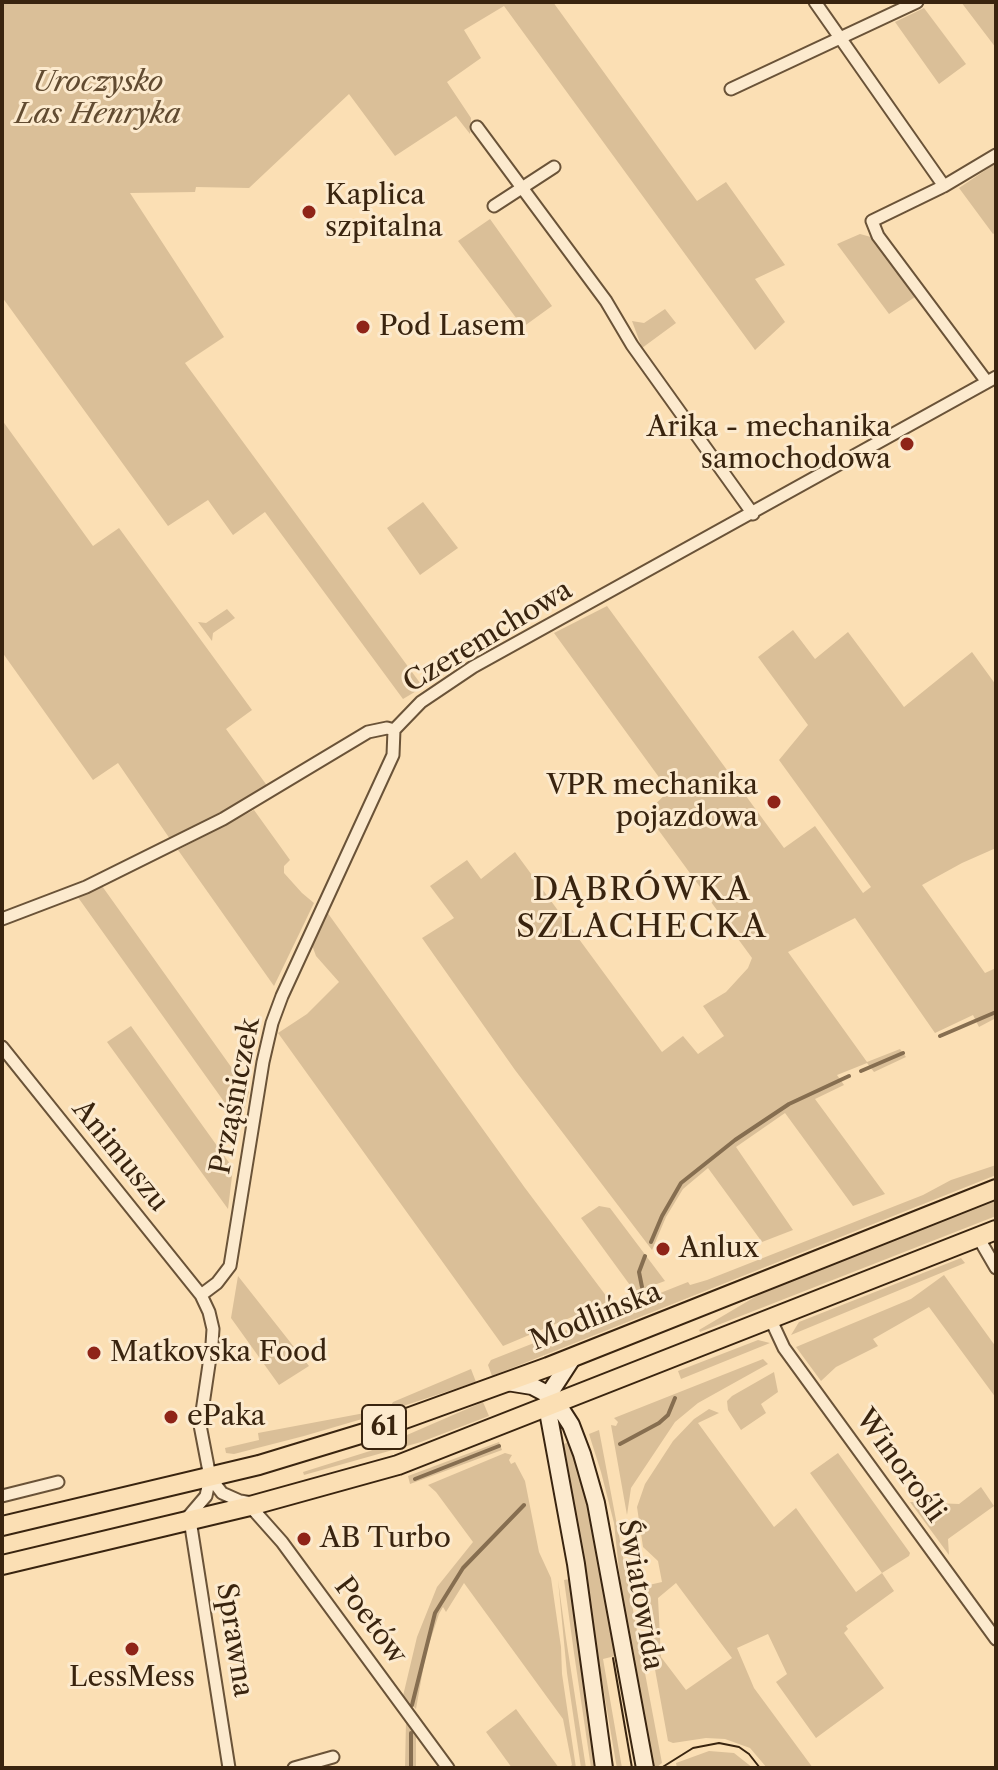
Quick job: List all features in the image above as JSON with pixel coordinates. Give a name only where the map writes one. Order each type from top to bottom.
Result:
[{"type":"main road","name":"Modlińska","points":[[2,1526],[210,1477],[374,1430],[573,1357],[996,1189]]},
{"type":"main road","name":"61","points":[[2,1565],[255,1504],[398,1465],[514,1420],[551,1401],[590,1390],[987,1233]]},
{"type":"street","points":[[815,2],[944,186]]},
{"type":"street","points":[[731,89],[917,2]]},
{"type":"street","points":[[477,127],[606,301],[632,345],[753,514]]},
{"type":"street","points":[[992,380],[878,236],[872,221],[944,186],[996,155]]},
{"type":"street","points":[[494,206],[554,167]]},
{"type":"street","name":"Czeremchowa","points":[[2,919],[86,887],[223,819],[368,732],[387,728],[394,730],[429,695],[473,667],[992,380]]},
{"type":"street","name":"Prząśniczek","points":[[201,1295],[217,1283],[230,1266],[263,1062],[277,1009],[393,755],[394,730]]},
{"type":"street","name":"Animuszu","points":[[2,1047],[201,1295]]},
{"type":"street","points":[[987,1233],[996,1268]]},
{"type":"street","points":[[186,1521],[206,1496],[210,1477],[200,1425],[213,1329],[201,1295]]},
{"type":"street","name":"Winorośli","points":[[770,1318],[784,1348],[996,1639]]},
{"type":"street","points":[[507,1382],[532,1386],[551,1401],[573,1357]]},
{"type":"street","points":[[574,1434],[576,1405],[590,1390]]},
{"type":"street","name":"Światowida","points":[[551,1401],[574,1434],[596,1503],[645,1768]]},
{"type":"street","name":"Światowida","points":[[551,1401],[553,1442],[576,1564],[604,1768]]},
{"type":"street","points":[[514,1420],[523,1419],[538,1424],[547,1431],[553,1442]]},
{"type":"street","points":[[210,1477],[222,1493],[255,1504]]},
{"type":"street","points":[[2,1496],[58,1482]]},
{"type":"street","name":"Poetów","points":[[255,1504],[448,1768]]},
{"type":"street","name":"Sprawna","points":[[186,1521],[229,1768]]},
{"type":"street","points":[[294,1768],[333,1757]]},
{"type":"green space","name":"Uroczysko Las Henryka","points":[[2,2],[553,2],[697,201],[726,182],[785,265],[755,279],[785,322],[755,350],[504,6],[464,30],[481,58],[447,82],[471,118],[470,134],[456,116],[395,156],[349,94],[249,188],[196,187],[195,192],[130,193],[224,337],[185,363],[423,687],[403,699],[265,512],[233,535],[208,500],[168,526],[2,297]]},
{"type":"green space","points":[[961,2],[996,2],[996,48]]},
{"type":"green space","points":[[924,8],[966,64],[939,84],[895,22]]},
{"type":"green space","points":[[996,163],[996,232],[993,234],[959,188]]},
{"type":"green space","points":[[490,219],[552,306],[523,327],[458,241]]},
{"type":"green space","points":[[860,234],[871,237],[915,297],[889,314],[837,244]]},
{"type":"green space","points":[[665,309],[676,323],[642,348],[632,321],[644,323]]},
{"type":"green space","points":[[2,420],[93,546],[119,528],[252,710],[226,729],[268,787],[170,839],[118,763],[93,780],[2,652]]},
{"type":"green space","points":[[423,502],[458,548],[420,575],[387,528]]},
{"type":"green space","points":[[607,606],[784,848],[815,826],[863,893],[871,887],[779,760],[808,725],[758,657],[793,630],[815,659],[848,632],[904,707],[972,652],[996,685],[996,848],[922,885],[985,973],[996,968],[996,1018],[979,1027],[973,1015],[935,1033],[855,918],[788,952],[867,1062],[900,1049],[906,1057],[874,1072],[867,1063],[837,1075],[844,1085],[815,1099],[885,1194],[853,1206],[785,1113],[736,1147],[793,1230],[762,1242],[708,1168],[683,1189],[666,1217],[652,1250],[515,1070],[422,938],[454,918],[430,886],[467,860],[481,879],[515,852],[662,1052],[683,1036],[698,1054],[724,1036],[703,1006],[726,992],[748,968],[752,958],[646,813],[669,791],[554,633]]},
{"type":"green space","points":[[227,609],[235,618],[213,633],[212,641],[198,622],[206,623]]},
{"type":"green space","points":[[254,810],[290,860],[284,866],[284,873],[314,903],[274,986],[178,850]]},
{"type":"green space","points":[[102,886],[249,1092],[240,1124],[77,896]]},
{"type":"green space","points":[[327,912],[610,1301],[503,1346],[278,1033],[307,1014],[339,982],[316,956],[312,945]]},
{"type":"green space","points":[[131,1026],[233,1168],[228,1209],[107,1042]]},
{"type":"green space","points":[[996,1165],[996,1175],[492,1376],[488,1365],[491,1360],[688,1282],[690,1285],[707,1280],[923,1195],[951,1180]]},
{"type":"green space","points":[[996,1198],[996,1216],[699,1330],[765,1291]]},
{"type":"green space","points":[[599,1206],[610,1208],[665,1281],[635,1292],[581,1218]]},
{"type":"green space","points":[[961,1258],[965,1263],[791,1335],[799,1322]]},
{"type":"green space","points":[[944,1275],[996,1347],[996,1398],[929,1307],[873,1339],[878,1346],[836,1367],[821,1381],[796,1347],[911,1299]]},
{"type":"green space","points":[[238,1276],[309,1366],[279,1385],[231,1318]]},
{"type":"green space","points":[[758,1340],[770,1343],[681,1379],[678,1371]]},
{"type":"green space","points":[[763,1359],[768,1364],[698,1403],[675,1422],[631,1488],[627,1515],[611,1425],[616,1426],[618,1422],[614,1418]]},
{"type":"green space","points":[[471,1369],[476,1382],[394,1409],[390,1407],[393,1402]]},
{"type":"green space","points":[[774,1372],[778,1392],[761,1404],[766,1413],[741,1430],[728,1410],[727,1401]]},
{"type":"green space","points":[[483,1402],[489,1416],[421,1442],[304,1475],[303,1472],[370,1451]]},
{"type":"green space","points":[[709,1409],[719,1413],[698,1423],[774,1527],[796,1508],[856,1592],[882,1573],[894,1591],[846,1626],[848,1629],[844,1633],[884,1688],[816,1738],[776,1682],[787,1674],[768,1634],[737,1648],[754,1688],[813,1768],[767,1768],[750,1748],[725,1739],[668,1741],[640,1587],[662,1582],[658,1561],[643,1547],[637,1507],[645,1484],[673,1441],[694,1419]],"holes":[[[676,1583],[732,1658],[686,1690],[661,1657],[658,1598]]]},
{"type":"green space","points":[[370,1412],[369,1417],[304,1436],[234,1454],[226,1453],[225,1448],[259,1440],[258,1433]]},
{"type":"green space","points":[[599,1430],[662,1763],[656,1768],[653,1768],[622,1599],[614,1523],[589,1434]]},
{"type":"green space","points":[[570,1441],[590,1506],[638,1768],[635,1768],[615,1656],[603,1659],[622,1768],[617,1768],[562,1445]]},
{"type":"green space","points":[[499,1442],[502,1450],[410,1484],[408,1476]]},
{"type":"green space","points":[[505,1453],[512,1455],[509,1460],[511,1464],[515,1462],[525,1481],[539,1552],[551,1578],[576,1768],[568,1768],[572,1765],[563,1719],[464,1583],[446,1612],[443,1607],[439,1614],[426,1653],[416,1709],[403,1696],[417,1637],[437,1587],[473,1542],[428,1485]]},
{"type":"green space","points":[[838,1453],[910,1553],[882,1573],[810,1473]]},
{"type":"green space","points":[[981,1487],[994,1506],[948,1539],[949,1555],[910,1502],[959,1504]]},
{"type":"green space","points":[[569,1579],[596,1768],[591,1768],[574,1653],[564,1580]]},
{"type":"green space","points":[[558,1580],[566,1638],[586,1768],[581,1768]]},
{"type":"green space","points":[[516,1709],[559,1768],[512,1768],[486,1732]]},
{"type":"green space","points":[[406,1721],[416,1735],[416,1768],[405,1768]]},
{"type":"green space","points":[[709,1751],[734,1753],[753,1768],[677,1768],[676,1763]]},
{"type":"waterway","points":[[940,1036],[996,1012]]},
{"type":"waterway","points":[[861,1071],[903,1053]]},
{"type":"waterway","points":[[651,1242],[681,1183],[735,1140],[789,1104],[849,1076]]},
{"type":"waterway","points":[[642,1287],[639,1272],[645,1256]]},
{"type":"waterway","points":[[620,1444],[659,1423],[668,1415],[675,1398]]},
{"type":"waterway","points":[[415,1479],[499,1446]]},
{"type":"waterway","points":[[412,1705],[435,1613],[463,1568],[524,1505]]},
{"type":"waterway","points":[[411,1733],[411,1768]]},
{"type":"tram line","points":[[613,1658],[632,1768]]},
{"type":"tram line","points":[[661,1768],[693,1748],[719,1743],[739,1747],[760,1768]]},
{"type":"place","name":"Kaplica szpitalna","points":[[309,212]]},
{"type":"place","name":"Pod Lasem","points":[[363,327]]},
{"type":"place","name":"Arika - mechanika samochodowa","points":[[907,444]]},
{"type":"place","name":"VPR mechanika pojazdowa","points":[[774,802]]},
{"type":"place","name":"Anlux","points":[[663,1249]]},
{"type":"place","name":"Matkovska Food","points":[[94,1353]]},
{"type":"place","name":"ePaka","points":[[171,1417]]},
{"type":"place","name":"AB Turbo","points":[[304,1539]]},
{"type":"place","name":"LessMess","points":[[132,1649]]},
{"type":"district","name":"DĄBRÓWKA SZLACHECKA","points":[[642,910]]}]
